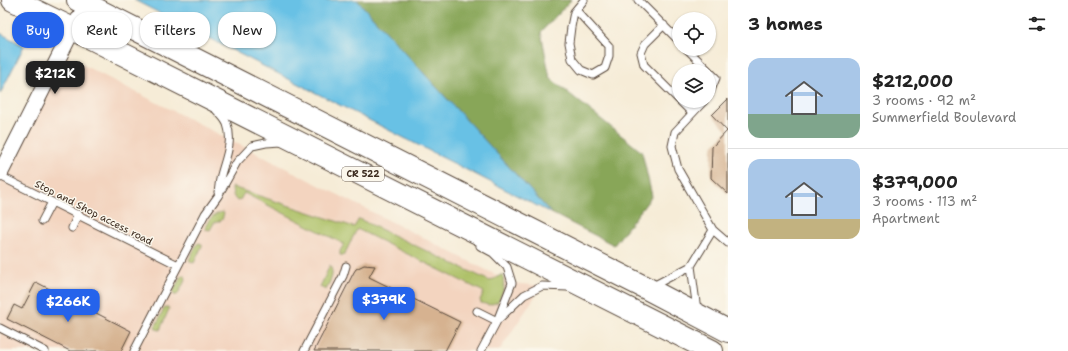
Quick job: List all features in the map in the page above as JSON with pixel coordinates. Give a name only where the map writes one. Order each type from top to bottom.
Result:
[{"type":"main road","name":"CR 522","points":[[13,0],[72,29]]},
{"type":"main road","name":"CR 522","points":[[85,2],[728,331]]},
{"type":"main road","name":"CR 522","points":[[111,48],[297,141],[446,220],[589,288],[712,351]]},
{"type":"street","points":[[81,12],[85,2]]},
{"type":"street","points":[[0,175],[72,31]]},
{"type":"lane","points":[[576,10],[609,46],[609,56],[605,68],[593,75],[581,70],[572,59],[569,43],[570,27],[574,12],[584,0]]},
{"type":"lane","points":[[638,0],[672,34]]},
{"type":"lane","points":[[664,25],[645,44],[641,53],[644,65],[672,94]]},
{"type":"lane","points":[[694,56],[702,64]]},
{"type":"lane","points":[[202,94],[223,117],[227,124],[229,133],[229,146],[220,180],[218,196]]},
{"type":"lane","points":[[686,108],[692,114]]},
{"type":"lane","points":[[698,108],[675,132],[672,146],[678,169],[713,230],[728,243]]},
{"type":"lane","points":[[134,351],[204,214],[218,196],[237,162],[252,146],[266,143],[297,141]]},
{"type":"lane","name":"Stop and Shop access road","points":[[0,175],[178,265]]},
{"type":"lane","points":[[42,221],[52,202]]},
{"type":"lane","points":[[72,228],[78,214]]},
{"type":"lane","points":[[648,289],[691,266],[713,230]]},
{"type":"lane","points":[[474,243],[492,253],[507,266],[512,283],[497,321],[481,351]]},
{"type":"lane","points":[[304,351],[343,276],[346,266]]},
{"type":"lane","points":[[691,266],[697,315]]},
{"type":"lane","points":[[497,321],[524,295],[542,286],[589,288]]},
{"type":"lane","points":[[477,311],[497,321]]},
{"type":"lane","points":[[0,328],[45,351]]},
{"type":"shaded area","points":[[63,55],[512,283],[542,286],[499,351],[0,351],[0,173]]},
{"type":"green space","points":[[357,0],[571,0],[541,32],[550,78],[642,152],[652,196],[614,245],[551,213]]},
{"type":"green space","points":[[232,187],[354,227],[359,219],[490,281],[503,274],[504,289],[498,302],[489,305],[481,303],[480,300],[484,292],[357,229],[344,255],[340,255],[340,251],[344,244],[244,193],[240,200],[237,201],[233,195]]},
{"type":"green space","points":[[222,212],[224,213],[222,220],[214,223],[210,230],[205,229],[213,216]]},
{"type":"green space","points":[[197,244],[202,244],[202,246],[194,263],[191,262],[189,260]]},
{"type":"green space","points":[[330,265],[332,275],[326,290],[320,287]]},
{"type":"green space","points":[[184,275],[186,279],[177,295],[174,295],[173,292],[181,276]]},
{"type":"green space","points":[[165,307],[168,307],[169,309],[160,330],[156,329],[155,327]]},
{"type":"water","points":[[134,0],[357,0],[551,213],[228,48],[276,48],[276,12],[218,12],[218,43],[210,39],[210,12],[157,12]]},
{"type":"water","points":[[0,33],[12,40],[12,48],[23,48],[0,94]]},
{"type":"building","points":[[728,99],[728,194],[711,178],[712,147],[727,131],[712,115]]},
{"type":"building","points":[[364,265],[375,266],[369,277],[460,322],[445,351],[314,351],[354,272],[356,269]]},
{"type":"building","points":[[36,282],[131,331],[121,351],[70,351],[7,319],[14,305],[22,309]]}]
